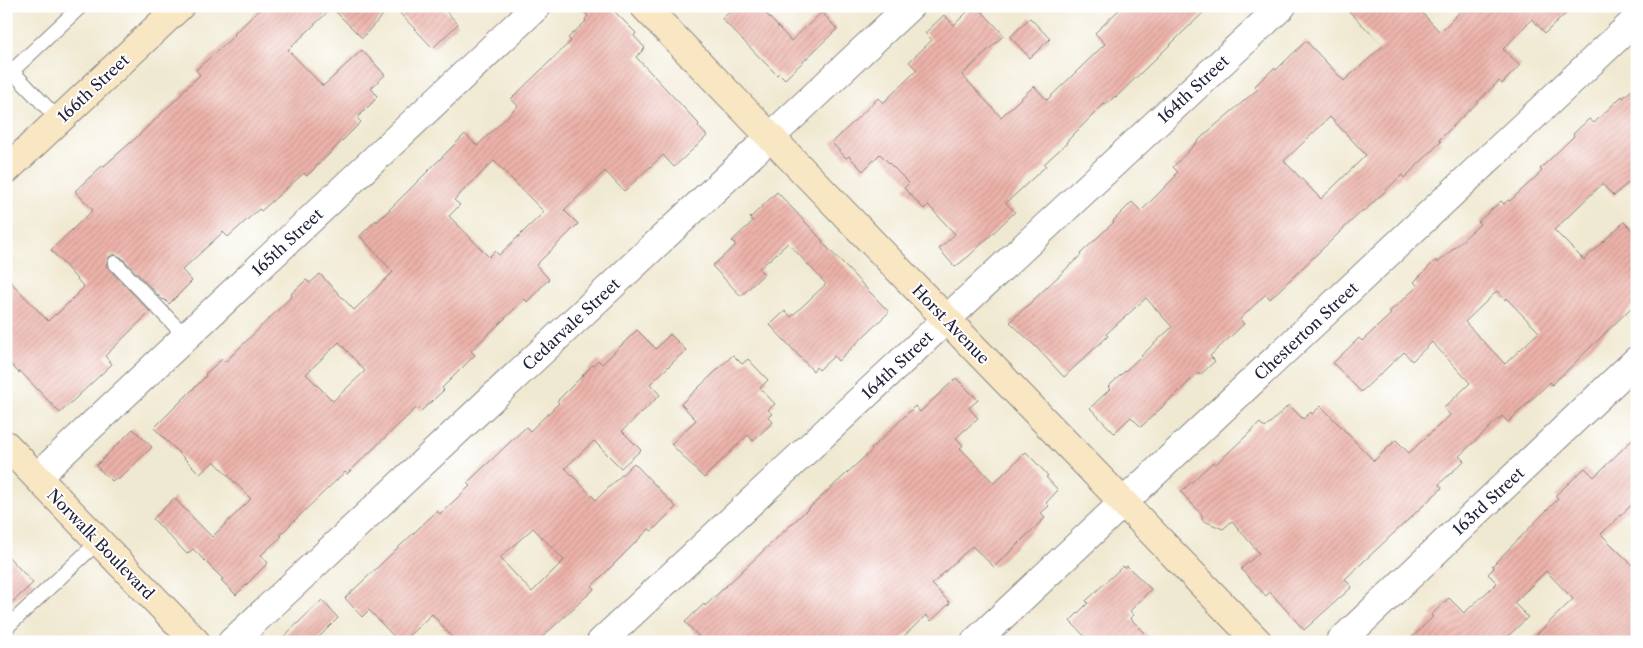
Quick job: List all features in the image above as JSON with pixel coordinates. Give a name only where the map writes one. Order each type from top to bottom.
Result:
[{"type":"street","name":"166th Street","points":[[6,170],[180,6]]},
{"type":"street","name":"165th Street","points":[[36,477],[537,6]]},
{"type":"street","name":"Horst Avenue","points":[[644,6],[1258,642]]},
{"type":"street","name":"Cedarvale Street","points":[[232,642],[910,6]]},
{"type":"street","name":"164th Street","points":[[601,642],[1282,6]]},
{"type":"street","name":"Chesterton Street","points":[[975,642],[1637,19]]},
{"type":"street","name":"163rd Street","points":[[1340,642],[1637,360]]},
{"type":"street","name":"Norwalk Boulevard","points":[[6,445],[196,642]]},
{"type":"lane","points":[[59,120],[9,68],[81,6]]},
{"type":"lane","points":[[115,263],[186,337]]},
{"type":"lane","points":[[6,628],[99,541]]},
{"type":"building","points":[[263,6],[391,6],[362,38],[332,8],[288,50],[323,86],[362,50],[385,75],[371,88],[377,96],[357,118],[361,122],[307,176],[304,173],[228,237],[223,232],[182,270],[192,281],[169,304],[121,257],[113,254],[109,257],[106,265],[150,312],[105,356],[112,364],[60,413],[6,359],[6,277],[48,321],[84,287],[51,250],[93,210],[75,191],[138,136],[182,94],[200,75],[196,70],[235,35]]},
{"type":"building","points":[[393,6],[441,6],[458,24],[433,48]]},
{"type":"building","points":[[579,6],[609,6],[636,33],[634,36],[645,48],[636,57],[699,124],[698,126],[707,136],[674,167],[663,155],[624,191],[605,171],[564,210],[578,224],[536,265],[549,279],[527,302],[525,299],[471,351],[475,355],[442,388],[444,390],[421,411],[417,407],[347,474],[345,472],[280,535],[282,536],[261,555],[268,563],[236,595],[193,549],[187,554],[153,519],[174,498],[212,537],[251,499],[214,461],[200,474],[154,428],[206,376],[205,374],[222,359],[225,362],[306,280],[310,283],[320,274],[354,310],[393,272],[360,236],[376,220],[377,222],[465,134],[477,146],[518,106],[511,99],[571,41],[568,38],[586,21],[585,19],[588,16]],"holes":[[[494,161],[544,212],[499,255],[495,251],[489,257],[449,216],[460,205],[454,200]],[[339,342],[365,371],[333,401],[306,374]]]},
{"type":"building","points":[[736,6],[759,6],[791,41],[822,12],[837,29],[785,79],[779,73],[777,75],[722,19]]},
{"type":"building","points":[[973,6],[977,6],[1004,35],[962,75],[1001,117],[1034,86],[1047,100],[1105,44],[1095,33],[1123,6],[1210,6],[1116,97],[1104,104],[1044,164],[1046,166],[1006,203],[1015,212],[955,267],[939,249],[955,234],[928,205],[924,209],[904,188],[909,183],[880,154],[863,171],[849,156],[846,158],[832,143],[878,98],[883,103],[917,70],[909,62],[932,40],[925,33],[944,15],[954,25]]},
{"type":"building","points":[[1344,6],[1416,6],[1440,32],[1466,6],[1574,6],[1545,33],[1532,19],[1503,49],[1520,65],[1502,84],[1499,81],[1439,140],[1441,142],[1404,178],[1402,175],[1363,210],[1270,299],[1266,294],[1240,319],[1244,324],[1210,356],[1215,361],[1200,375],[1198,373],[1141,427],[1131,417],[1114,433],[1090,408],[1110,389],[1108,387],[1172,327],[1146,298],[1106,334],[1108,336],[1064,377],[1010,322],[1081,255],[1132,202],[1141,211],[1176,176],[1178,172],[1173,167],[1203,136],[1258,89],[1255,86],[1274,68],[1276,70],[1306,41],[1344,81],[1383,46]],"holes":[[[1330,117],[1366,155],[1321,199],[1284,161]]]},
{"type":"building","points":[[1030,18],[1050,39],[1030,58],[1010,37]]},
{"type":"building","points":[[1637,85],[1637,174],[1614,196],[1602,184],[1554,230],[1584,260],[1624,222],[1637,235],[1637,302],[1552,385],[1550,382],[1508,422],[1502,416],[1459,456],[1464,461],[1439,484],[1442,488],[1345,579],[1352,587],[1304,630],[1270,592],[1266,596],[1241,569],[1259,553],[1232,521],[1223,529],[1202,520],[1202,515],[1181,492],[1213,462],[1215,465],[1260,423],[1265,428],[1289,405],[1303,419],[1321,406],[1374,461],[1396,440],[1409,453],[1450,415],[1444,408],[1470,383],[1432,342],[1412,361],[1404,352],[1361,392],[1333,363],[1359,338],[1362,341],[1391,314],[1389,312],[1418,286],[1414,282],[1436,260],[1438,263],[1480,224],[1478,222],[1501,201],[1504,204],[1508,200],[1510,201],[1542,171],[1540,169],[1589,119],[1594,123],[1622,96],[1623,98]],"holes":[[[1497,291],[1505,300],[1506,298],[1539,332],[1505,364],[1465,322]]]},
{"type":"building","points":[[777,192],[889,312],[838,361],[834,356],[819,370],[816,367],[813,371],[770,325],[785,311],[791,317],[826,284],[788,243],[759,269],[764,274],[741,296],[712,266],[736,245],[732,241],[753,221],[750,218]]},
{"type":"building","points":[[637,330],[656,349],[670,334],[686,350],[650,384],[660,395],[622,431],[641,450],[621,468],[594,441],[565,468],[596,500],[634,463],[676,507],[652,531],[649,529],[592,586],[594,589],[537,642],[456,642],[432,614],[402,642],[399,642],[369,610],[362,617],[345,598],[437,511],[440,514],[470,486],[467,483],[526,427],[530,431],[559,403],[557,401],[598,360],[602,364]],"holes":[[[533,528],[564,560],[532,592],[500,558]]]},
{"type":"building","points":[[733,355],[742,364],[748,359],[768,380],[760,388],[775,404],[768,410],[772,414],[768,417],[773,422],[753,441],[748,435],[704,478],[671,444],[696,420],[681,404]]},
{"type":"building","points":[[956,378],[978,400],[969,408],[978,418],[956,438],[963,445],[960,448],[994,483],[1026,452],[1045,472],[1048,476],[1046,477],[1058,490],[1046,503],[1049,506],[1041,513],[1045,518],[994,567],[972,546],[932,584],[950,603],[931,621],[926,615],[898,642],[704,642],[685,622],[704,604],[705,606],[872,450],[915,406],[920,412]]},
{"type":"building","points":[[133,429],[152,447],[118,480],[116,478],[112,481],[96,466]]},
{"type":"building","points":[[1637,435],[1637,500],[1601,534],[1637,570],[1637,642],[1529,642],[1573,599],[1546,571],[1514,603],[1528,617],[1502,642],[1407,642],[1433,617],[1431,615],[1449,598],[1464,613],[1497,583],[1488,574],[1494,568],[1492,566],[1558,499],[1555,496],[1585,468],[1594,477]]},
{"type":"building","points":[[6,554],[33,583],[6,608]]},
{"type":"building","points":[[1123,566],[1124,568],[1127,566],[1151,589],[1130,611],[1134,615],[1130,618],[1154,642],[1090,642],[1070,621],[1088,603],[1086,601]]},
{"type":"building","points":[[322,600],[338,618],[314,642],[278,642]]}]
